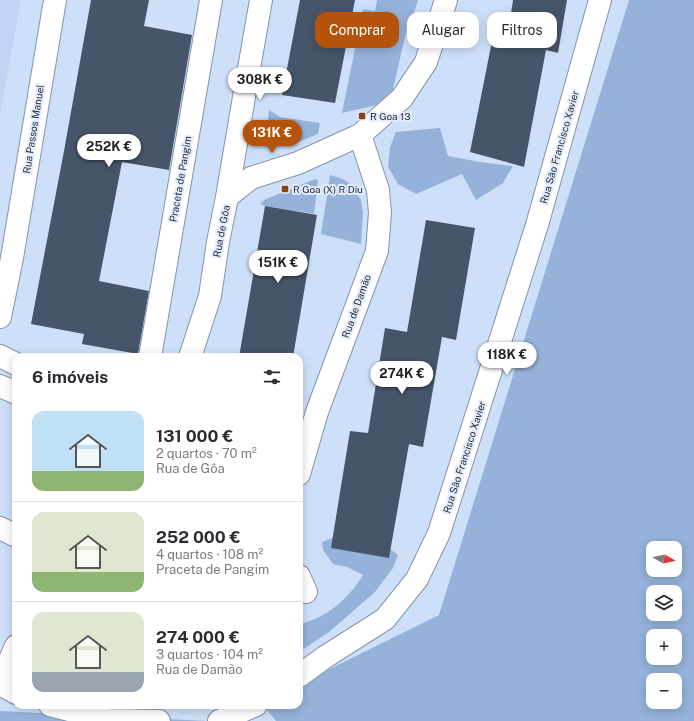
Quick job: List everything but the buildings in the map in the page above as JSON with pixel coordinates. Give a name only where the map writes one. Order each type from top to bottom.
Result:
[{"type":"street","name":"Rua Passos Manuel","points":[[0,317],[12,258],[55,0]]},
{"type":"street","name":"Praceta de Pangim","points":[[151,353],[211,0]]},
{"type":"street","points":[[227,197],[261,0]]},
{"type":"street","name":"Rua de Gôa","points":[[191,353],[210,296],[218,242],[227,197],[251,178],[298,163],[360,135],[402,98],[426,62],[446,0]]},
{"type":"street","name":"Rua São Francisco Xavier","points":[[303,673],[325,657],[385,619],[418,579],[440,533],[537,225],[600,0]]},
{"type":"street","name":"Rua de Damão","points":[[303,460],[317,412],[377,251],[380,214],[378,190],[360,135]]},
{"type":"street","points":[[0,356],[12,362]]},
{"type":"street","points":[[0,386],[12,391]]},
{"type":"street","points":[[0,528],[12,534]]},
{"type":"street","points":[[12,655],[0,683],[12,690]]},
{"type":"street","points":[[65,709],[108,720],[159,721]]},
{"type":"street","points":[[219,721],[247,709]]},
{"type":"shaded area","points":[[0,0],[21,0],[0,115]]},
{"type":"shaded area","points":[[377,0],[418,0],[414,12],[407,12],[407,28],[390,102],[342,113],[355,48],[399,48],[399,12],[362,12],[363,9],[375,11]]},
{"type":"shaded area","points":[[629,0],[694,0],[694,721],[276,721],[266,709],[303,709],[303,682],[439,615]]},
{"type":"shaded area","points":[[269,110],[280,117],[320,123],[318,134],[289,146],[265,147]]},
{"type":"shaded area","points":[[440,128],[448,156],[513,166],[503,183],[476,200],[462,174],[416,194],[398,184],[388,167],[390,147],[396,132]]},
{"type":"shaded area","points":[[330,175],[343,179],[351,185],[361,200],[363,213],[361,244],[321,234]]},
{"type":"shaded area","points":[[315,179],[318,180],[314,214],[260,204],[264,200]]},
{"type":"shaded area","points":[[332,538],[383,544],[398,555],[393,568],[375,592],[329,632],[303,649],[303,623],[319,617],[336,606],[351,592],[363,575],[347,567],[333,564],[323,550],[322,542]]},
{"type":"shaded area","points":[[0,711],[208,721],[0,721]]},
{"type":"place","name":"R Goa 13","points":[[362,116]]},
{"type":"place","name":"R Goa (X) R Diu","points":[[285,189]]}]
